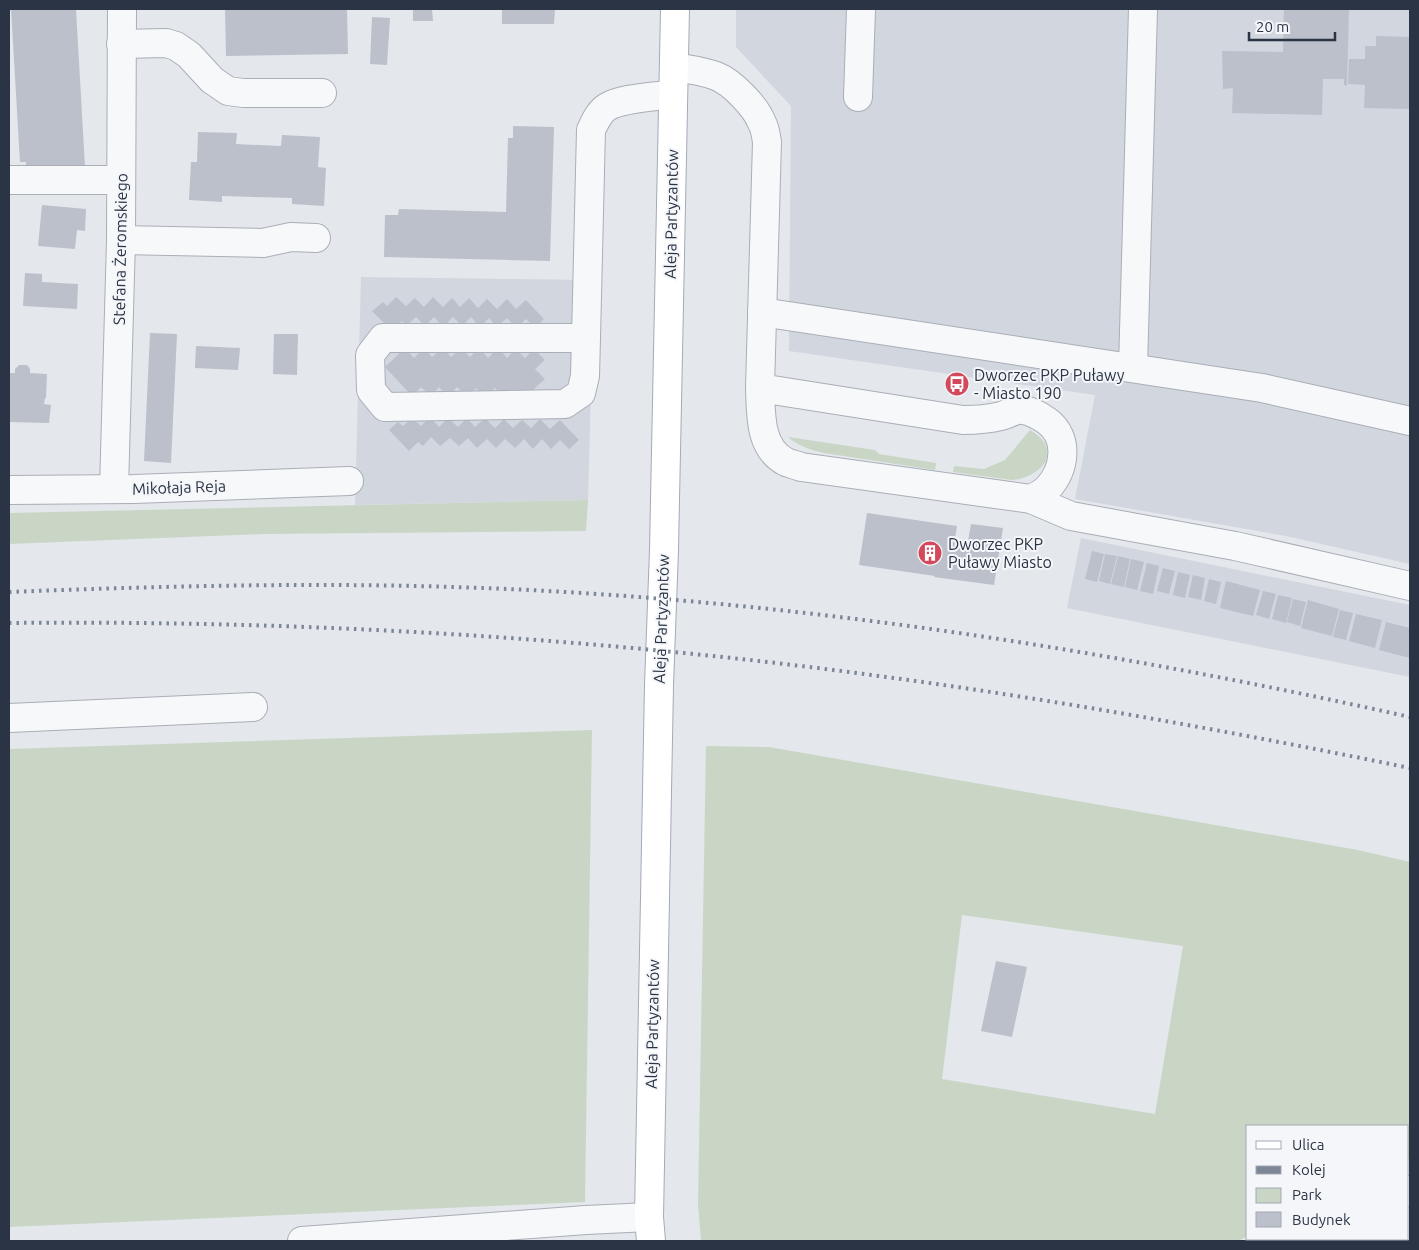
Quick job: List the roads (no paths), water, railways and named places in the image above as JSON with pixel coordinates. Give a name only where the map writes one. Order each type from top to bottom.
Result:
[{"type":"main road","name":"Aleja Partyzantów","points":[[649,1232],[659,685],[675,9]]},
{"type":"street","name":"Stefana Żeromskiego","points":[[114,489],[121,240],[122,9]]},
{"type":"street","points":[[858,97],[861,9]]},
{"type":"street","points":[[1133,368],[1143,9]]},
{"type":"street","points":[[121,44],[166,43],[176,46],[188,55],[212,80],[228,91],[243,93],[322,92]]},
{"type":"street","points":[[674,67],[719,76],[742,95],[754,109],[762,123],[767,142],[760,388],[762,424],[766,440],[774,452],[786,462],[801,467],[1031,499],[1070,516],[1235,546],[1410,586]]},
{"type":"street","points":[[586,338],[383,338],[370,355],[371,390],[385,407],[565,404],[581,393],[585,376],[586,338],[591,130],[597,118],[606,107],[628,101],[673,94]]},
{"type":"street","points":[[9,180],[121,180]]},
{"type":"street","points":[[121,240],[263,244],[291,237],[316,238]]},
{"type":"street","points":[[762,312],[1262,388],[1410,421]]},
{"type":"street","points":[[760,388],[963,420],[979,420],[1022,410],[1031,412],[1040,416],[1060,435],[1063,451],[1061,466],[1055,479],[1046,490],[1031,499]]},
{"type":"street","name":"Mikołaja Reja","points":[[9,490],[114,489],[348,481]]},
{"type":"street","points":[[9,718],[253,707]]},
{"type":"street","points":[[302,1241],[566,1221],[649,1232]]},
{"type":"railway","points":[[9,592],[143,587],[346,585],[481,588],[657,598],[874,621],[982,636],[1197,673],[1410,717]]},
{"type":"railway","points":[[9,623],[118,623],[336,628],[554,641],[771,662],[1013,695],[1212,729],[1410,768]]},
{"type":"place","name":"Dworzec PKP Puławy - Miasto 190","points":[[957,384]]},
{"type":"place","name":"Dworzec PKP Puławy Miasto","points":[[930,553]]}]
